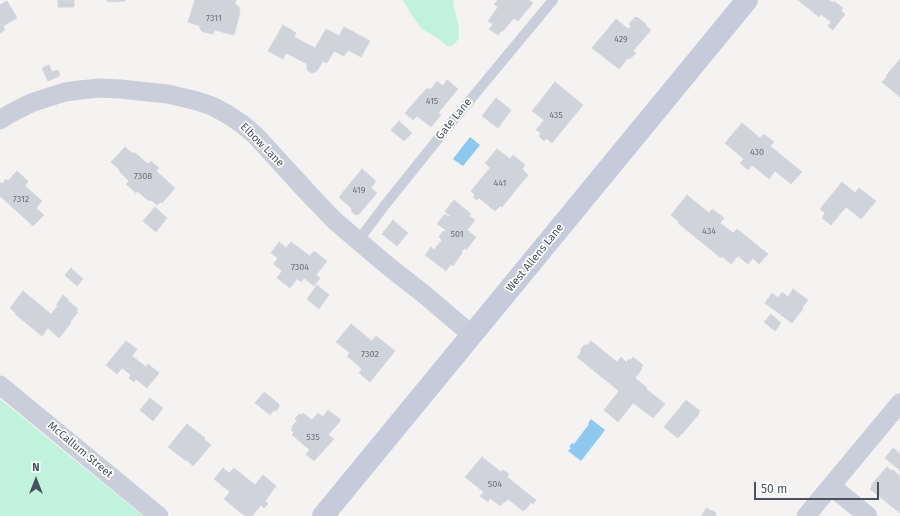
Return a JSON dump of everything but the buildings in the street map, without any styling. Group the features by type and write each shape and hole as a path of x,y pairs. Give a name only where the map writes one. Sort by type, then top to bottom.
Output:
{"street":[{"name":"West Allens Lane","path":"323,516 747,0"},
{"name":"Elbow Lane","path":"0,120 31,103 65,92 99,88 168,94 212,106 228,114 256,136 335,221 472,335"},
{"name":"McCallum Street","path":"0,385 159,516"},
{"path":"806,516 900,402"},
{"path":"831,486 868,516"}],"lane":[{"name":"Gate Lane","path":"358,241 441,135 554,0"}],"green space":[{"path":"401,0 454,0 453,3 459,27 459,38 452,46 447,46 439,39 422,29 404,2"},
{"path":"0,399 143,516 0,516"}],"water":[{"path":"470,137 480,145 463,166 453,159"},
{"path":"591,419 605,430 581,461 568,451 571,448 569,447 572,443 574,444"}]}
